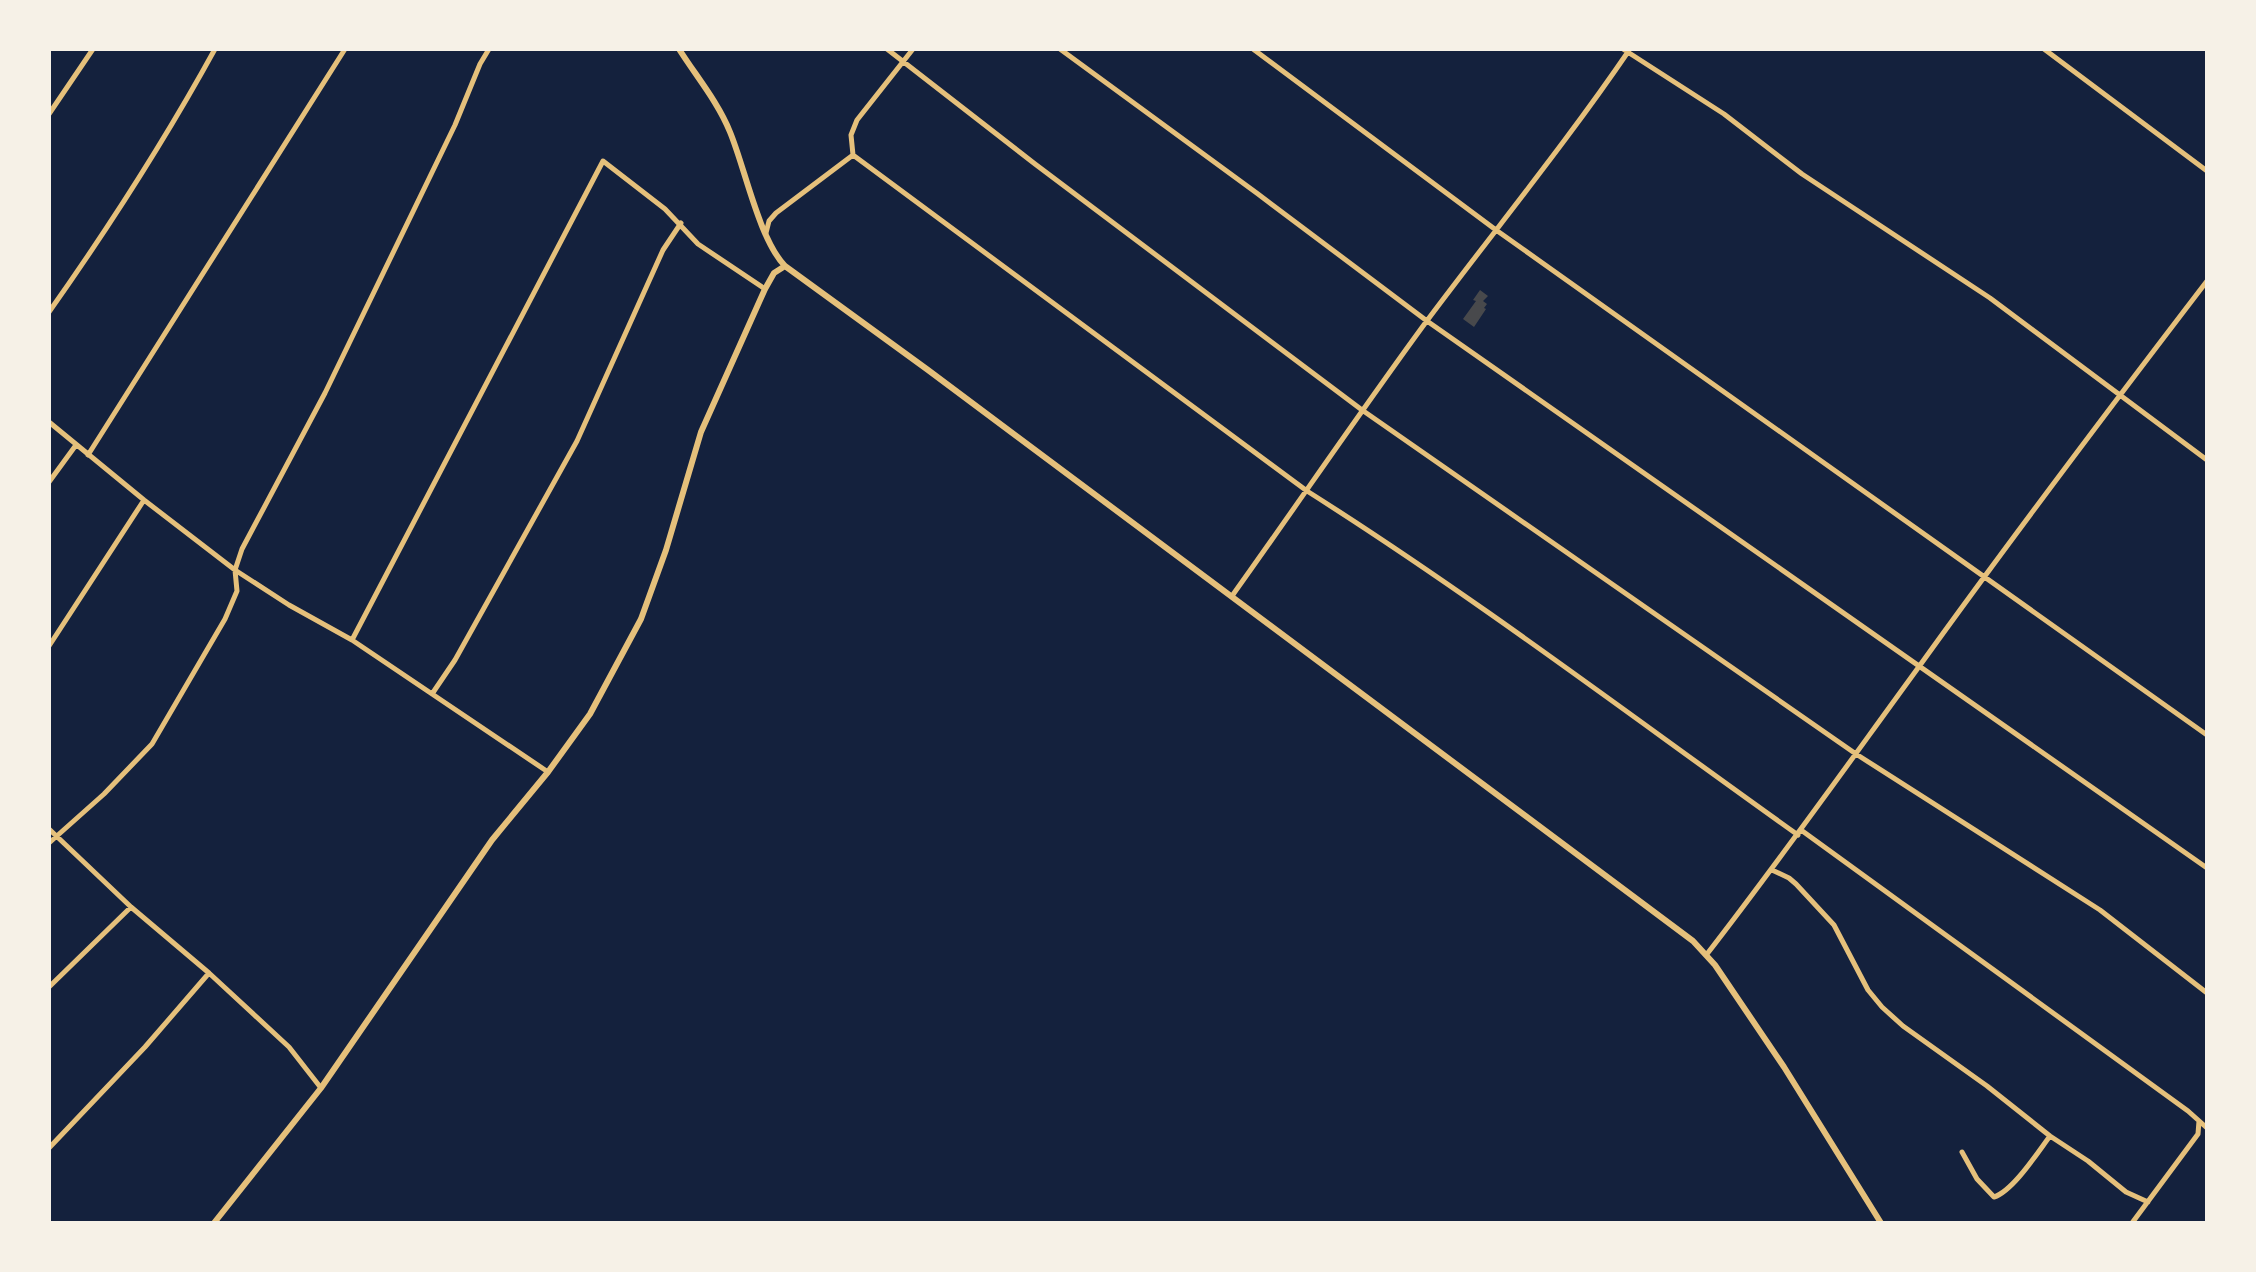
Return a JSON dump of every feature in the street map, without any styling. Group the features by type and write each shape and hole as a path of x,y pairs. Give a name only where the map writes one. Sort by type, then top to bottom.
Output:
{"street":[{"path":"49,114 93,49"},
{"path":"49,312 170,130 215,49"},
{"path":"88,455 345,49"},
{"path":"49,843 104,794 152,744 226,619 237,591 235,570 242,549 325,393 489,49"},
{"path":"679,49 729,130 773,251 785,266 1676,926 1707,954 1784,1066 1881,1223"},
{"path":"887,49 1362,410 1856,754 2100,911 2207,993"},
{"path":"913,49 857,120 851,135 853,155 1307,491 1377,535 1800,832 2177,1103 2207,1128"},
{"path":"1060,49 1427,321 2207,868"},
{"path":"1252,49 1496,230 2207,735"},
{"path":"2044,49 2207,171"},
{"path":"1232,596 1362,410 1574,128 1627,50 1724,114 1802,174 1990,298 2207,460"},
{"path":"766,233 769,221 776,214 853,155"},
{"path":"352,640 603,160 666,209 698,244 765,289"},
{"path":"432,694 455,660 577,441 663,250 681,223"},
{"path":"214,1223 321,1088 492,840 548,772 590,714 641,619 666,550 701,432 765,289 774,273 785,266"},
{"path":"1707,954 1800,832 2118,396 2207,281"},
{"path":"49,422 235,570 289,605 352,640 548,772"},
{"path":"49,482 76,445"},
{"path":"49,646 144,500"},
{"path":"49,829 131,907 209,973 289,1047 321,1088"},
{"path":"1772,870 1789,877 1834,925 1868,989 1882,1007 2126,1192 2148,1202"},
{"path":"49,987 131,907"},
{"path":"49,1148 145,1047 209,973"},
{"path":"2132,1223 2198,1134 2199,1121"},
{"path":"1962,1152 1977,1179 1994,1197 2009,1186 2050,1136"}],"building":[{"path":"1480,290 1488,296 1483,301 1487,304 1474,327 1463,319 1476,301 1473,300"}]}
